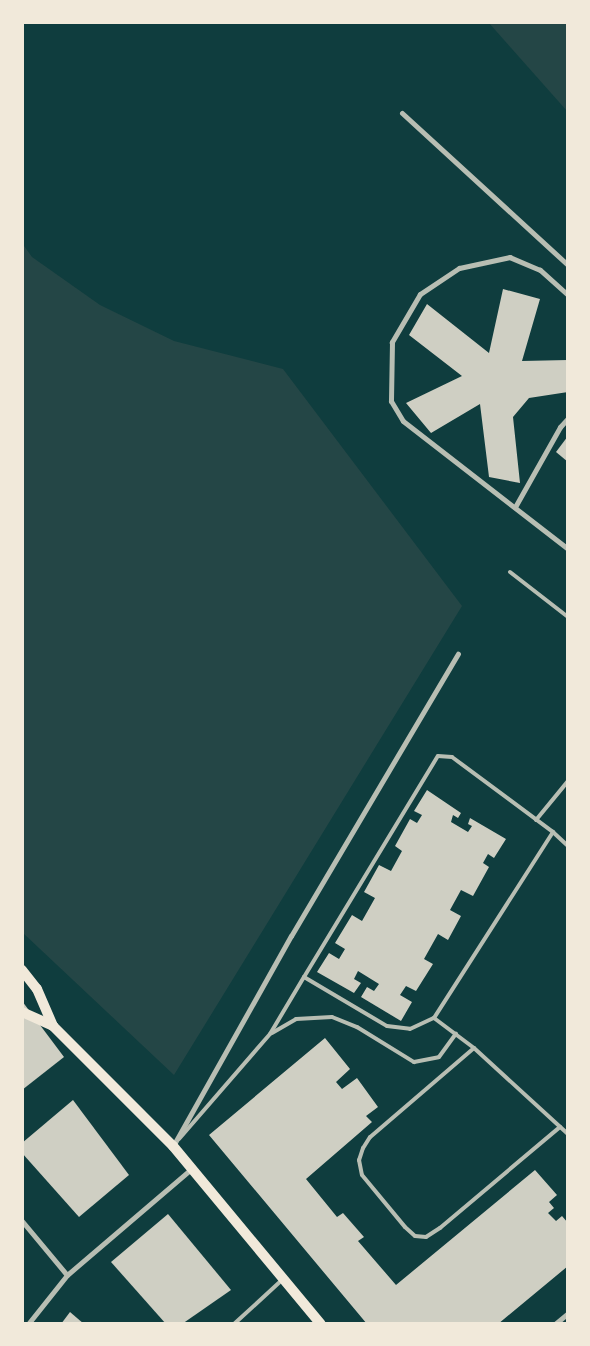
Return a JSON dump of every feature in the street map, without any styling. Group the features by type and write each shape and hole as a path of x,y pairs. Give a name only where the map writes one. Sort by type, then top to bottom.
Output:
{"main road":[{"path":"22,970 38,988 52,1026"},
{"path":"22,1012 52,1026 173,1146 321,1324"}],"street":[{"path":"402,113 568,265"},
{"path":"568,295 540,270 510,258 459,268 420,294 392,342 392,401 404,421 568,549"},
{"path":"515,507 560,427 568,418"},
{"path":"173,1146 296,928 458,654"},
{"path":"28,1324 67,1275 191,1169"},
{"path":"22,1221 67,1275"},
{"path":"555,1324 568,1313"}],"lane":[{"path":"510,572 568,617"},
{"path":"173,1146 270,1034 438,756 452,757 553,832 568,846"},
{"path":"536,820 568,781"},
{"path":"304,977 387,1026 410,1029 434,1018 553,832"},
{"path":"270,1034 296,1019 332,1017 357,1027 414,1062 439,1057 456,1034"},
{"path":"434,1018 474,1048 568,1134"},
{"path":"474,1048 370,1137 362,1148 359,1160 362,1175 405,1227 415,1236 426,1237 440,1228 560,1127"},
{"path":"234,1324 284,1279"}],"shaded area":[{"path":"489,23 567,23 567,111"},
{"path":"22,243 32,257 100,305 174,341 283,369 462,606 174,1075 23,933"}],"building":[{"path":"503,289 540,299 522,361 568,360 568,392 529,398 513,417 520,483 489,477 480,404 431,433 406,403 462,376 409,335 427,304 489,353"},
{"path":"568,436 568,462 556,452"},
{"path":"427,790 461,813 458,818 453,815 451,822 468,832 472,826 468,824 470,818 506,839 494,858 488,854 483,863 489,867 473,896 461,890 450,910 461,916 448,940 438,934 424,959 433,964 416,991 406,986 400,995 412,1002 401,1021 361,997 367,987 374,991 379,984 358,971 354,979 361,983 354,993 317,972 329,953 339,959 345,949 335,943 352,915 362,921 375,898 364,892 379,865 391,871 402,851 395,846 410,819 417,823 422,815 414,811"},
{"path":"22,1001 64,1057 22,1090"},
{"path":"325,1038 350,1069 336,1082 342,1089 357,1078 378,1107 366,1116 372,1122 306,1179 337,1217 343,1213 364,1237 358,1241 396,1285 535,1170 557,1195 549,1202 554,1208 548,1213 556,1221 562,1216 568,1223 568,1266 498,1324 367,1324 209,1135"},
{"path":"73,1100 129,1175 79,1217 22,1153 22,1143"},
{"path":"168,1214 231,1290 182,1324 166,1324 111,1262"},
{"path":"70,1312 84,1324 61,1324"}]}
